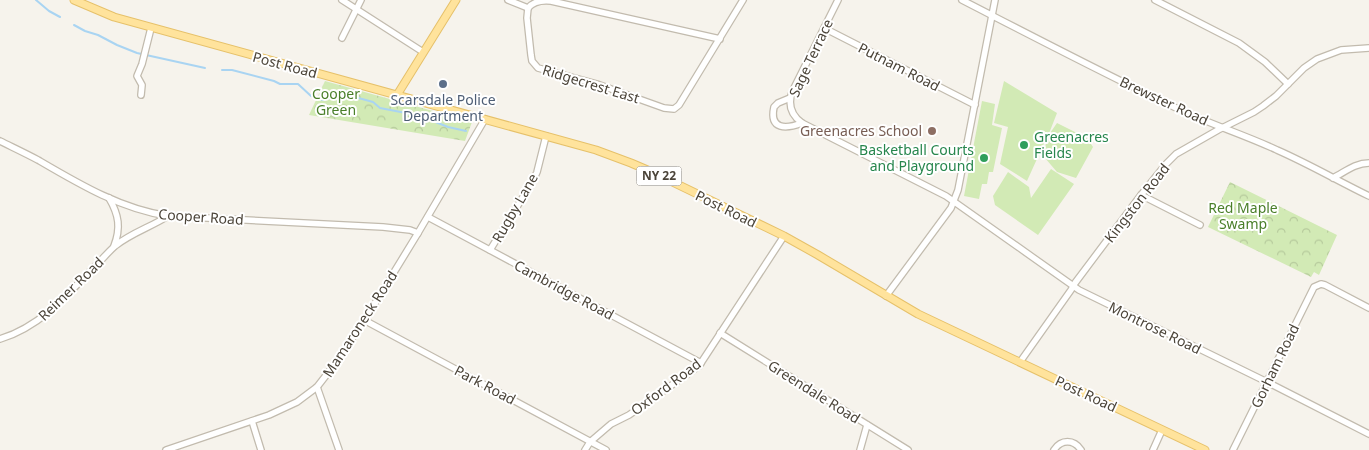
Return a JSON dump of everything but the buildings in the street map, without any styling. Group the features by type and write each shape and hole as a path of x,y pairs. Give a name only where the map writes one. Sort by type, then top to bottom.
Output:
{"main road":[{"name":"Post Road","path":"74,0 114,17 151,28 596,150 631,163 784,236 918,314 1205,450"},
{"path":"397,95 456,0"}],"street":[{"path":"342,0 423,52"},
{"path":"342,38 361,0"},
{"path":"508,0 528,8 535,2 551,1 720,38 743,0"},
{"name":"Sage Terrace","path":"802,123 797,120 791,110 790,98 838,0"},
{"name":"Brewster Road","path":"962,0 1174,107 1305,162 1369,196"},
{"path":"886,296 951,208 954,200 960,181 995,0"},
{"path":"1155,0 1239,43 1265,62 1288,84"},
{"name":"Ridgecrest East","path":"528,8 527,18 531,56 532,62 538,68 597,84 664,108 676,109 720,38"},
{"path":"141,95 142,85 136,76 144,58 151,28"},
{"name":"Putnam Road","path":"824,28 975,105"},
{"name":"Kingston Road","path":"1020,362 1073,286 1141,195 1176,154 1263,106 1311,63 1326,55 1348,49 1369,48"},
{"path":"790,98 778,103 774,107 773,117 782,127 792,127 802,123 954,200"},
{"name":"Mamaroneck Road","path":"166,450 252,422 289,406 318,387 364,320 418,234 485,119"},
{"name":"Rugby Lane","path":"490,250 533,181 546,136"},
{"name":"Cooper Road","path":"0,141 86,188 144,211 168,216 383,227 410,230 418,234"},
{"path":"1333,178 1355,165 1369,163"},
{"path":"1141,195 1200,225"},
{"name":"Reimer Road","path":"109,198 119,220 118,237 113,248"},
{"name":"Montrose Road","path":"954,200 1073,286 1369,434"},
{"name":"Reimer Road","path":"0,339 25,329 41,319 113,248 135,233 168,216"},
{"name":"Cambridge Road","path":"428,217 701,363"},
{"name":"Oxford Road","path":"585,450 590,442 611,424 629,414 701,363 784,236"},
{"name":"Gorham Road","path":"1233,450 1314,287 1319,285 1325,286 1369,308"},
{"name":"Park Road","path":"364,320 606,450"},
{"name":"Greendale Road","path":"720,333 908,450"},
{"path":"318,387 340,450"},
{"path":"252,422 261,450"},
{"path":"860,450 867,425"},
{"path":"1153,450 1162,430"},
{"path":"1054,450 1059,444 1066,442 1076,444 1081,450"}],"green space":[{"name":"Cooper Green","path":"325,81 472,122 465,141 309,115"},
{"name":"Greenacres Fields","path":"1004,81 1057,113 1048,136 1057,123 1087,138 1093,147 1076,178 1057,172 1045,158 1046,139 1027,181 1000,164 1008,127 994,123"},
{"name":"Basketball Courts and Playground","path":"982,101 995,104 992,125 1002,128 993,172 989,172 987,184 982,184 979,199 964,196"},
{"path":"1051,169 1074,184 1038,235 995,205 993,196 1008,172 1029,187 1031,198"},
{"name":"Red Maple Swamp","path":"1230,182 1337,235 1319,275 1314,272 1311,277 1208,227"}],"waterway":[{"path":"36,0 60,17"},
{"path":"74,25 137,53 205,68"},
{"path":"222,70 232,70 280,84 298,84 311,96 323,100 344,94 373,102 380,108 411,114 466,131"}],"place":[{"name":"Scarsdale Police Department","path":"443,84"},
{"name":"Greenacres School","path":"932,131"},
{"name":"Greenacres Fields","path":"1024,145"},
{"name":"Basketball Courts and Playground","path":"984,158"}]}
